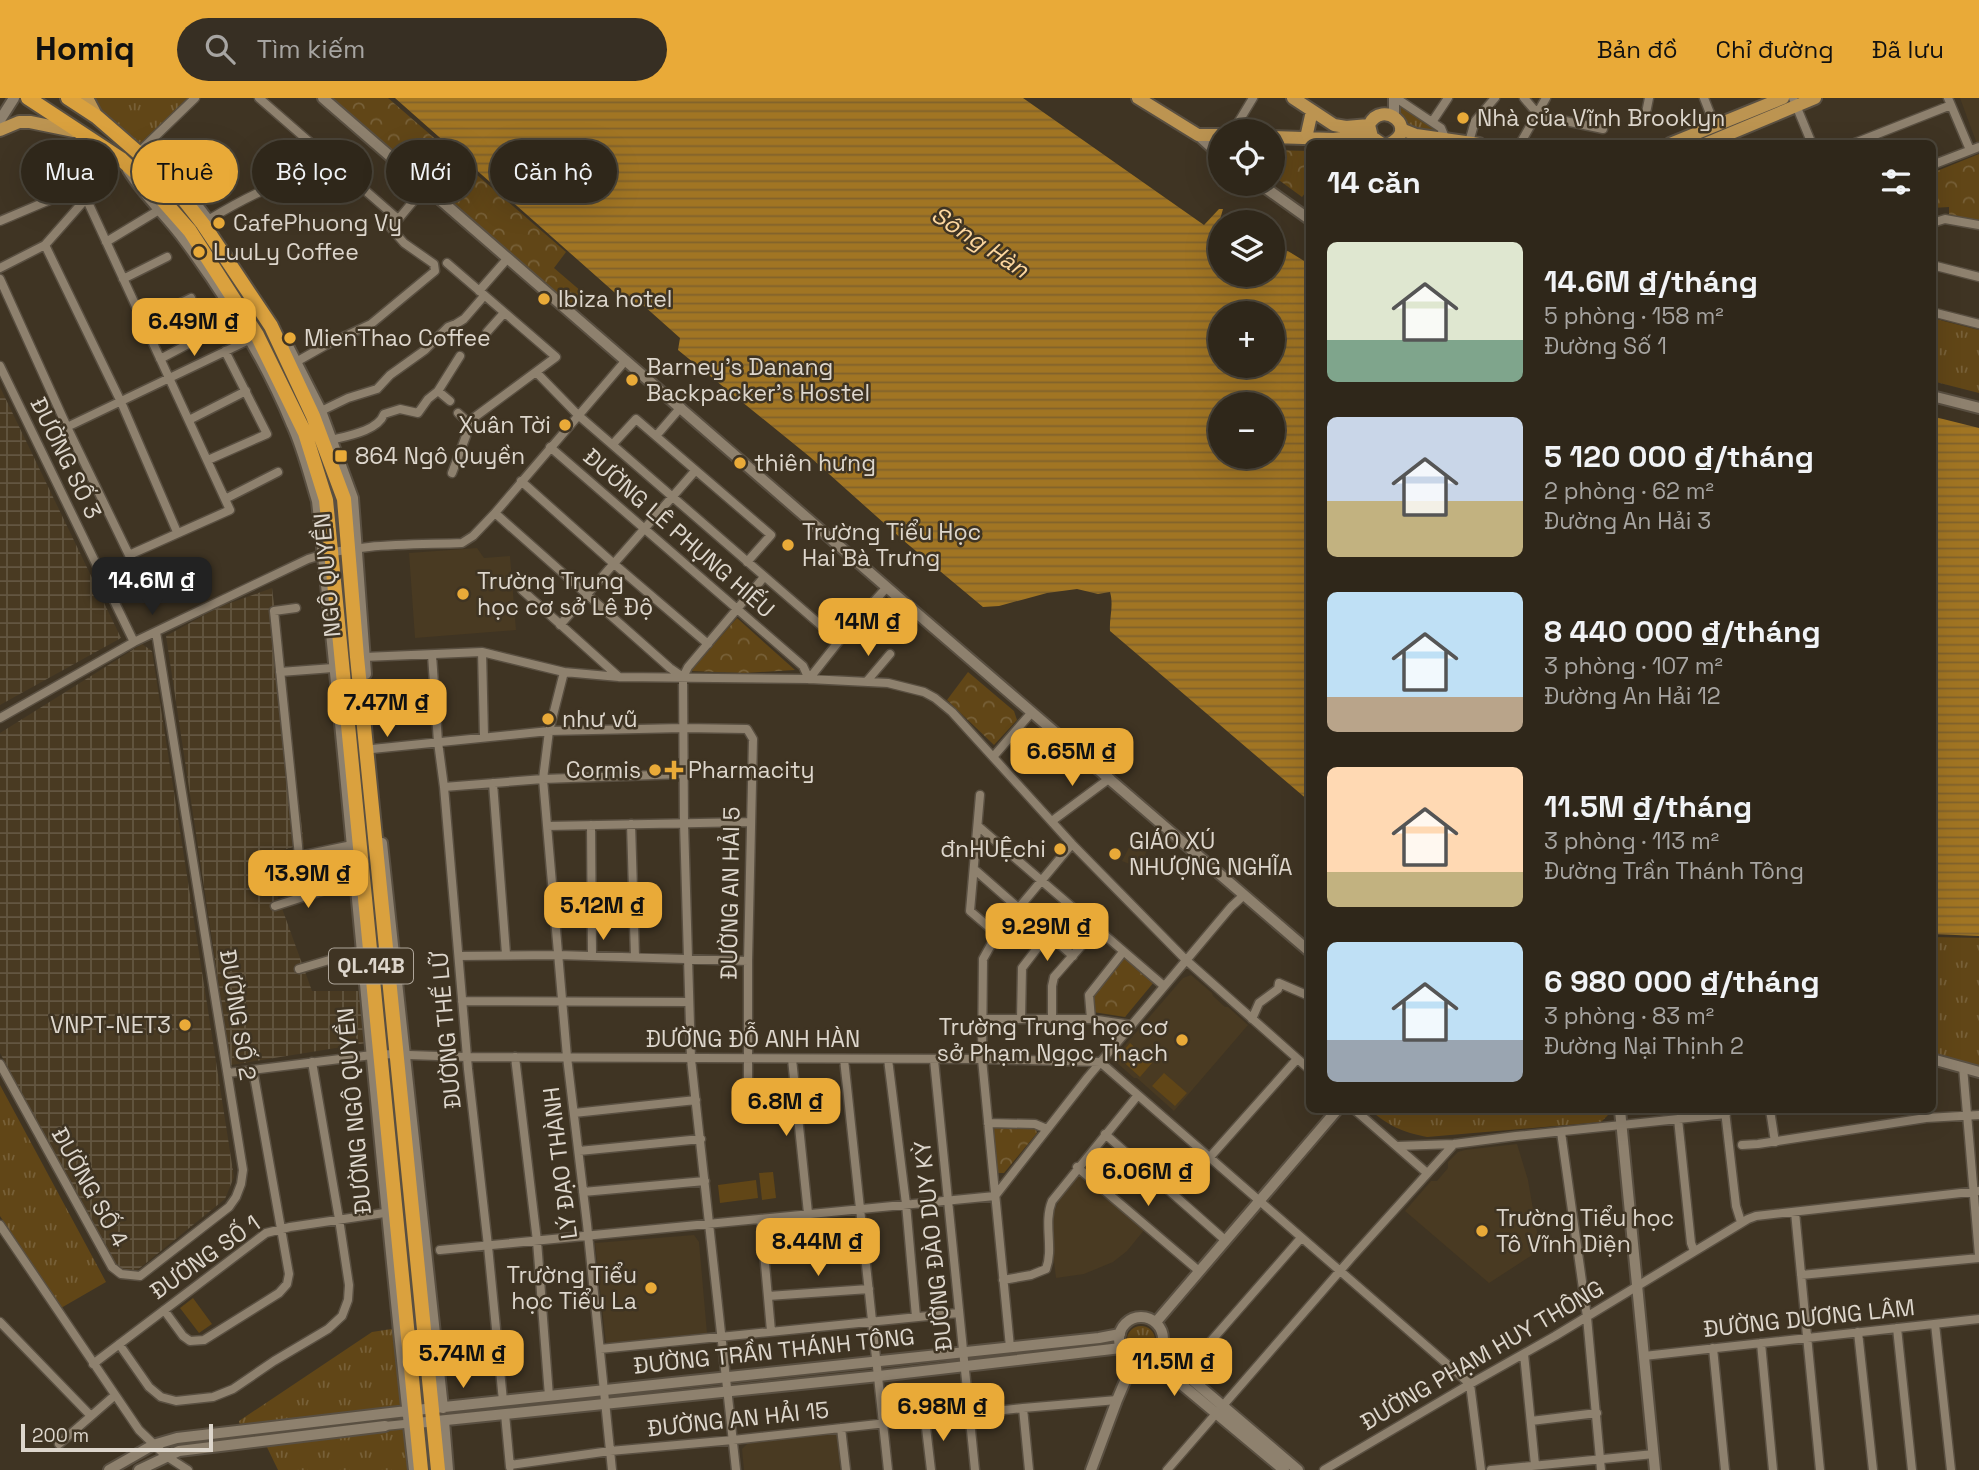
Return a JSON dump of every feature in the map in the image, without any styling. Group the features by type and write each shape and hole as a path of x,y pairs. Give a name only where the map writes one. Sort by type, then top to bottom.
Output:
{"highway":[{"name":"ĐƯỜNG NGÔ QUYỀN","path":"28,98 121,159"},
{"name":"QL.14B","path":"68,98 97,117 132,148"},
{"name":"NGÔ QUYỀN","path":"121,159 160,196 190,231 257,334 305,433 326,500 327,552 375,1054 412,1417 421,1470"},
{"name":"NGÔ QUYỀN","path":"186,203 271,326 313,416 344,499 352,548 356,657 438,1415 438,1470"}],"main road":[{"path":"87,98 97,117"},
{"path":"1138,98 1198,135 1208,135"},
{"path":"1293,98 1330,123 1380,139"},
{"path":"1722,135 1783,98"},
{"path":"1693,140 1722,135 1795,102 1815,98"},
{"path":"1306,138 1312,111"},
{"path":"1285,137 1342,139 1380,139 1399,137 1401,124 1389,113 1374,116 1380,139"},
{"path":"0,130 19,122 30,122 82,133"},
{"path":"1401,129 1411,134 1446,140"}],"street":[{"path":"0,120 14,98"},
{"path":"151,140 195,98"},
{"path":"259,98 398,219"},
{"path":"323,98 386,152"},
{"path":"1240,119 1253,98"},
{"path":"1389,113 1394,98 1443,130 1446,140"},
{"path":"1433,122 1448,98"},
{"path":"1474,140 1475,121 1495,98"},
{"path":"1524,98 1537,114 1603,129"},
{"path":"1522,140 1546,98"},
{"path":"1646,113 1649,98"},
{"path":"1704,98 1722,135"},
{"path":"1861,140 1949,101 1970,150"},
{"path":"1795,102 1810,140"},
{"path":"1198,135 1208,144"},
{"path":"1936,163 1979,147"},
{"path":"118,162 121,159"},
{"name":"ĐƯỜNG NGÔ QUYỀN","path":"121,159 136,183 184,239 251,339 292,424 317,501 327,552 333,668 375,1054"},
{"path":"208,220 252,196"},
{"path":"1279,196 1306,214"},
{"path":"0,220 42,203"},
{"path":"0,268 45,245 82,203"},
{"path":"0,279 67,427 130,555 230,510 88,203"},
{"path":"195,203 276,322 321,411 353,498 352,548 401,1054"},
{"path":"296,362 371,324 435,271 434,264 404,243 391,228 412,203"},
{"path":"445,203 1306,948"},
{"path":"106,242 159,210"},
{"path":"1936,222 1945,219 1979,225"},
{"path":"45,245 121,402 177,533"},
{"path":"123,279 167,257"},
{"path":"321,411 377,388 390,375 425,350 448,327 464,319 508,258"},
{"path":"447,263 556,357 468,422 466,436 452,472"},
{"path":"1936,266 1979,277"},
{"path":"143,321 191,298"},
{"path":"487,332 504,313"},
{"path":"1936,313 1979,324"},
{"path":"160,359 213,331"},
{"path":"67,427 251,339"},
{"path":"208,460 267,434 225,351"},
{"path":"331,440 369,428 382,420 384,414 400,409 418,413 438,391 460,356"},
{"path":"0,718 134,642 269,576 327,552 352,548 462,542 473,536 626,360"},
{"name":"ĐƯỜNG SỐ 3","path":"0,366 134,642"},
{"path":"536,372 578,415 839,641"},
{"path":"189,420 246,391"},
{"path":"438,391 450,401"},
{"path":"1936,397 1979,408"},
{"path":"656,436 681,407"},
{"path":"457,413 468,422"},
{"path":"613,444 636,419 771,535 747,562"},
{"name":"ĐƯỜNG LÊ PHỤNG HIẾU","path":"550,447 803,666 809,679"},
{"path":"560,625 695,471"},
{"path":"225,499 278,472"},
{"path":"521,481 613,564 708,643"},
{"path":"495,513 683,677"},
{"path":"736,1470 691,1059 683,677 688,667 764,577"},
{"path":"809,679 887,587"},
{"path":"522,590 619,677"},
{"path":"296,608 274,611 299,856"},
{"name":"ĐƯỜNG SỐ 2","path":"156,632 243,1170 236,1197"},
{"path":"364,657 482,652 564,672 619,677 867,681 906,686 924,692 952,712 1072,844 1186,960 1306,1066"},
{"path":"482,652 484,736"},
{"path":"867,681 890,654"},
{"name":"ĐƯỜNG THẾ LỮ","path":"432,655 467,1057 503,1401"},
{"path":"280,672 333,668"},
{"name":"LÝ ĐẠO THÀNH","path":"564,672 549,731 543,779 567,1057 612,1470"},
{"path":"993,757 1032,712"},
{"path":"372,749 549,731 682,727"},
{"name":"ĐƯỜNG AN HẢI 5","path":"682,727 747,729 753,738 748,1101"},
{"path":"444,787 543,779 683,774"},
{"path":"1052,821 1110,778"},
{"path":"493,783 506,954"},
{"path":"980,795 970,911 997,934"},
{"path":"547,826 750,821"},
{"path":"631,824 635,957"},
{"path":"591,825 592,956"},
{"path":"978,826 1164,986"},
{"path":"1010,1347 982,1059 983,960 997,934 1072,844"},
{"path":"266,878 262,866 264,864 352,845"},
{"path":"974,869 1073,956"},
{"path":"275,906 331,888"},
{"path":"440,1250 995,1196 1100,1062 1244,895"},
{"path":"1052,1019 1054,977 1096,929"},
{"path":"1021,1019 1022,968 1048,934"},
{"path":"299,969 363,950"},
{"path":"1091,1018 1089,995 1123,952"},
{"path":"459,956 506,954 748,961"},
{"path":"1252,1019 1259,1003 1278,989 1279,983 1306,995"},
{"path":"462,1001 689,1002"},
{"path":"982,1019 1091,1018 1131,1025"},
{"name":"ĐƯỜNG ĐỖ ANH HÀN","path":"228,1073 375,1054 1100,1062"},
{"path":"515,1057 537,1241 549,1396"},
{"path":"792,1059 808,1213"},
{"path":"844,1059 888,1470"},
{"path":"888,1059 906,1204 916,1317"},
{"path":"1210,1157 1297,1059"},
{"name":"ĐƯỜNG ĐÀO DUY KỲ","path":"934,1060 975,1470"},
{"path":"1936,1060 1979,1072"},
{"path":"119,1344 149,1387 161,1397 176,1401 214,1397 233,1389 328,1329 342,1316 349,1292 312,1062"},
{"path":"1100,1062 1470,1384 1481,1470"},
{"name":"ĐƯỜNG SỐ 4","path":"0,1064 112,1267 121,1274 140,1276 229,1207 236,1197"},
{"path":"1801,1275 1979,1257 1976,1191 1963,1067"},
{"path":"164,1310 183,1336 190,1341 204,1340 279,1293 287,1284 289,1274 254,1070"},
{"path":"1003,1280 1046,1269 1048,1209 1059,1189 1138,1094"},
{"path":"574,1113 696,1100"},
{"path":"1156,1322 1334,1113"},
{"path":"1358,1113 1427,1173"},
{"path":"1620,1113 1655,1470"},
{"path":"1397,1146 1454,1144 1719,1113"},
{"path":"1726,1113 1736,1206 1741,1222"},
{"path":"1770,1113 1774,1142"},
{"path":"1742,1145 1774,1142 1926,1114 1979,1115"},
{"path":"1678,1119 1694,1251"},
{"path":"988,1123 1035,1124 1046,1129"},
{"path":"1561,1132 1587,1317 1601,1470"},
{"path":"1105,1134 1225,1240"},
{"path":"579,1151 701,1139"},
{"path":"1167,1470 1454,1144"},
{"path":"1077,1167 1199,1270"},
{"path":"583,1192 705,1181"},
{"name":"ĐƯỜNG PHẠM HUY THÔNG","path":"1324,1470 1587,1317 1741,1222 1756,1216 1976,1191"},
{"name":"ĐƯỜNG SỐ 1","path":"93,1364 266,1233 281,1228 392,1212"},
{"path":"1795,1212 1821,1470"},
{"path":"761,1219 771,1331"},
{"path":"0,1225 139,1430 166,1456 188,1470"},
{"path":"1184,1372 1301,1238"},
{"path":"765,1259 865,1251"},
{"path":"768,1296 869,1289"},
{"path":"600,1349 958,1314"},
{"path":"1142,1317 1156,1322 1163,1334 1160,1352 1145,1361 1128,1358 1121,1348 1120,1334 1128,1321 1142,1317"},
{"name":"ĐƯỜNG DƯƠNG LÂM","path":"1644,1356 1979,1319"},
{"path":"0,1322 91,1416"},
{"path":"1935,1324 1951,1470"},
{"path":"1897,1328 1912,1470"},
{"path":"1858,1332 1873,1470"},
{"name":"ĐƯỜNG TRẦN THÁNH TÔNG","path":"438,1415 503,1401 1120,1334"},
{"path":"1761,1343 1773,1470"},
{"path":"1162,1346 1219,1410 1284,1470"},
{"name":"ĐƯỜNG TRẦN THÁNH TÔNG","path":"438,1415 505,1414 965,1367 1121,1348"},
{"path":"1713,1348 1725,1470"},
{"path":"1524,1354 1535,1465"},
{"path":"1151,1359 1298,1470"},
{"path":"1091,1470 1134,1360"},
{"path":"60,1444 114,1396"},
{"name":"ĐƯỜNG AN HẢI 15","path":"511,1467 540,1466 610,1451 1117,1400"},
{"path":"1023,1408 1029,1470"},
{"path":"1531,1421 1597,1413"},
{"path":"505,1414 511,1467"},
{"path":"109,1470 153,1445 177,1438 438,1415 448,1470"},
{"path":"129,1458 141,1470 179,1451 385,1426 412,1417"},
{"path":"412,1417 414,1470"},
{"path":"925,1419 931,1470"},
{"path":"841,1428 846,1470"},
{"path":"1492,1470 1654,1454"}],"shaded area":[{"path":"1960,98 1979,98 1977,144"},
{"path":"0,387 121,638 0,705"},
{"name":"Trường Trung học cơ sở Lê Độ","path":"477,548 484,558 510,556 516,630 415,638 409,553"},
{"path":"272,588 304,844 263,856 312,991 369,991 373,1042 231,1065 166,636 219,607"},
{"path":"142,644 152,651 234,1177 225,1199 135,1272 118,1270 0,1053 0,733"},
{"path":"1138,830 1152,840 1139,868 1122,861"},
{"name":"Trường Trung học cơ sở Phạm Ngọc Thạch","path":"1191,975 1248,1025 1174,1111 1114,1058 1183,978"},
{"name":"Trường Tiểu học Tô Vĩnh Diện","path":"1517,1144 1528,1180 1540,1250 1489,1283 1405,1211 1431,1181 1437,1181 1448,1168 1448,1162 1458,1152"},
{"path":"1076,1176 1082,1176 1145,1229 1127,1251 1113,1262 1084,1274 1056,1278 1050,1227 1060,1197"},
{"name":"Trường Tiểu học Tiểu La","path":"694,1235 699,1242 707,1333 606,1344 595,1243"},
{"path":"837,1431 840,1470 744,1470 742,1449 750,1441"}],"green space":[{"path":"88,98 195,98 151,140 132,140 132,146"},
{"path":"331,98 388,98 437,140 386,140 386,146"},
{"path":"1396,98 1445,134 1401,129"},
{"path":"1285,150 1306,151 1306,192 1302,197 1285,185"},
{"path":"1979,154 1979,221 1949,215 1949,207 1936,208 1936,171"},
{"path":"476,174 490,186 490,203 509,203 566,252 554,268 582,292 570,305 452,203 476,203"},
{"path":"1936,319 1979,330 1979,393 1936,382"},
{"path":"737,618 795,670 745,673 691,671"},
{"path":"968,672 1014,711 1017,720 994,745 947,700"},
{"path":"1936,937 1979,938 1979,1067 1936,1056"},
{"path":"1123,956 1154,982 1125,1017 1093,1012 1092,996"},
{"path":"1130,1043 1152,1063 1140,1077 1118,1057"},
{"path":"1164,1073 1187,1093 1175,1106 1152,1086"},
{"path":"0,1085 106,1282 61,1308 0,1216"},
{"path":"1374,1113 1608,1113 1601,1122 1427,1137 1396,1128"},
{"path":"995,1128 1036,1129 1037,1133 1004,1173 995,1173 992,1132"},
{"path":"773,1172 776,1198 762,1200 759,1173"},
{"path":"756,1180 758,1198 720,1203 718,1185"},
{"path":"193,1298 212,1324 199,1333 180,1308"},
{"path":"1141,1326 1151,1330 1155,1340 1151,1350 1141,1354 1131,1350 1127,1340 1131,1330"},
{"path":"398,1328 407,1411 241,1431 239,1421 372,1332"},
{"path":"408,1423 413,1470 278,1470 264,1441"}],"water":[{"name":"Sông Hàn","path":"395,98 1023,98 1204,225 1208,221 1208,287 1285,287 1285,251 1306,262 1306,798 1110,631 1110,592 1098,594 1077,589 983,607 810,457 678,350 680,338 643,305 631,307 514,203 617,203 617,140 490,140 490,182 476,170 476,140 442,140"},
{"path":"1936,417 1979,428 1979,936 1936,934"}],"place":[{"name":"Nhà của Vĩnh Brooklyn","path":"1463,118"},
{"name":"CafePhuong Vy","path":"219,223"},
{"name":"LuuLy Coffee","path":"199,252"},
{"name":"Ibiza hotel","path":"544,299"},
{"name":"MienThao Coffee","path":"290,338"},
{"name":"Barney's Danang Backpacker's Hostel","path":"632,380"},
{"name":"Xuân Tời","path":"565,425"},
{"name":"864 Ngô Quyền","path":"341,456"},
{"name":"thiên hưng","path":"740,463"},
{"name":"Trường Tiểu Học Hai Bà Trưng","path":"788,545"},
{"name":"Trường Trung học cơ sở Lê Độ","path":"463,594"},
{"name":"như vũ","path":"548,719"},
{"name":"Cormis","path":"655,770"},
{"name":"Pharmacity","path":"674,770"},
{"name":"đnHUỆchi","path":"1060,849"},
{"name":"GIÁO XÚ NHƯỢNG NGHĨA","path":"1115,854"},
{"name":"VNPT-NET3","path":"185,1025"},
{"name":"Trường Trung học cơ sở Phạm Ngọc Thạch","path":"1182,1040"},
{"name":"Trường Tiểu học Tô Vĩnh Diện","path":"1482,1231"},
{"name":"Trường Tiểu học Tiểu La","path":"651,1288"}]}
